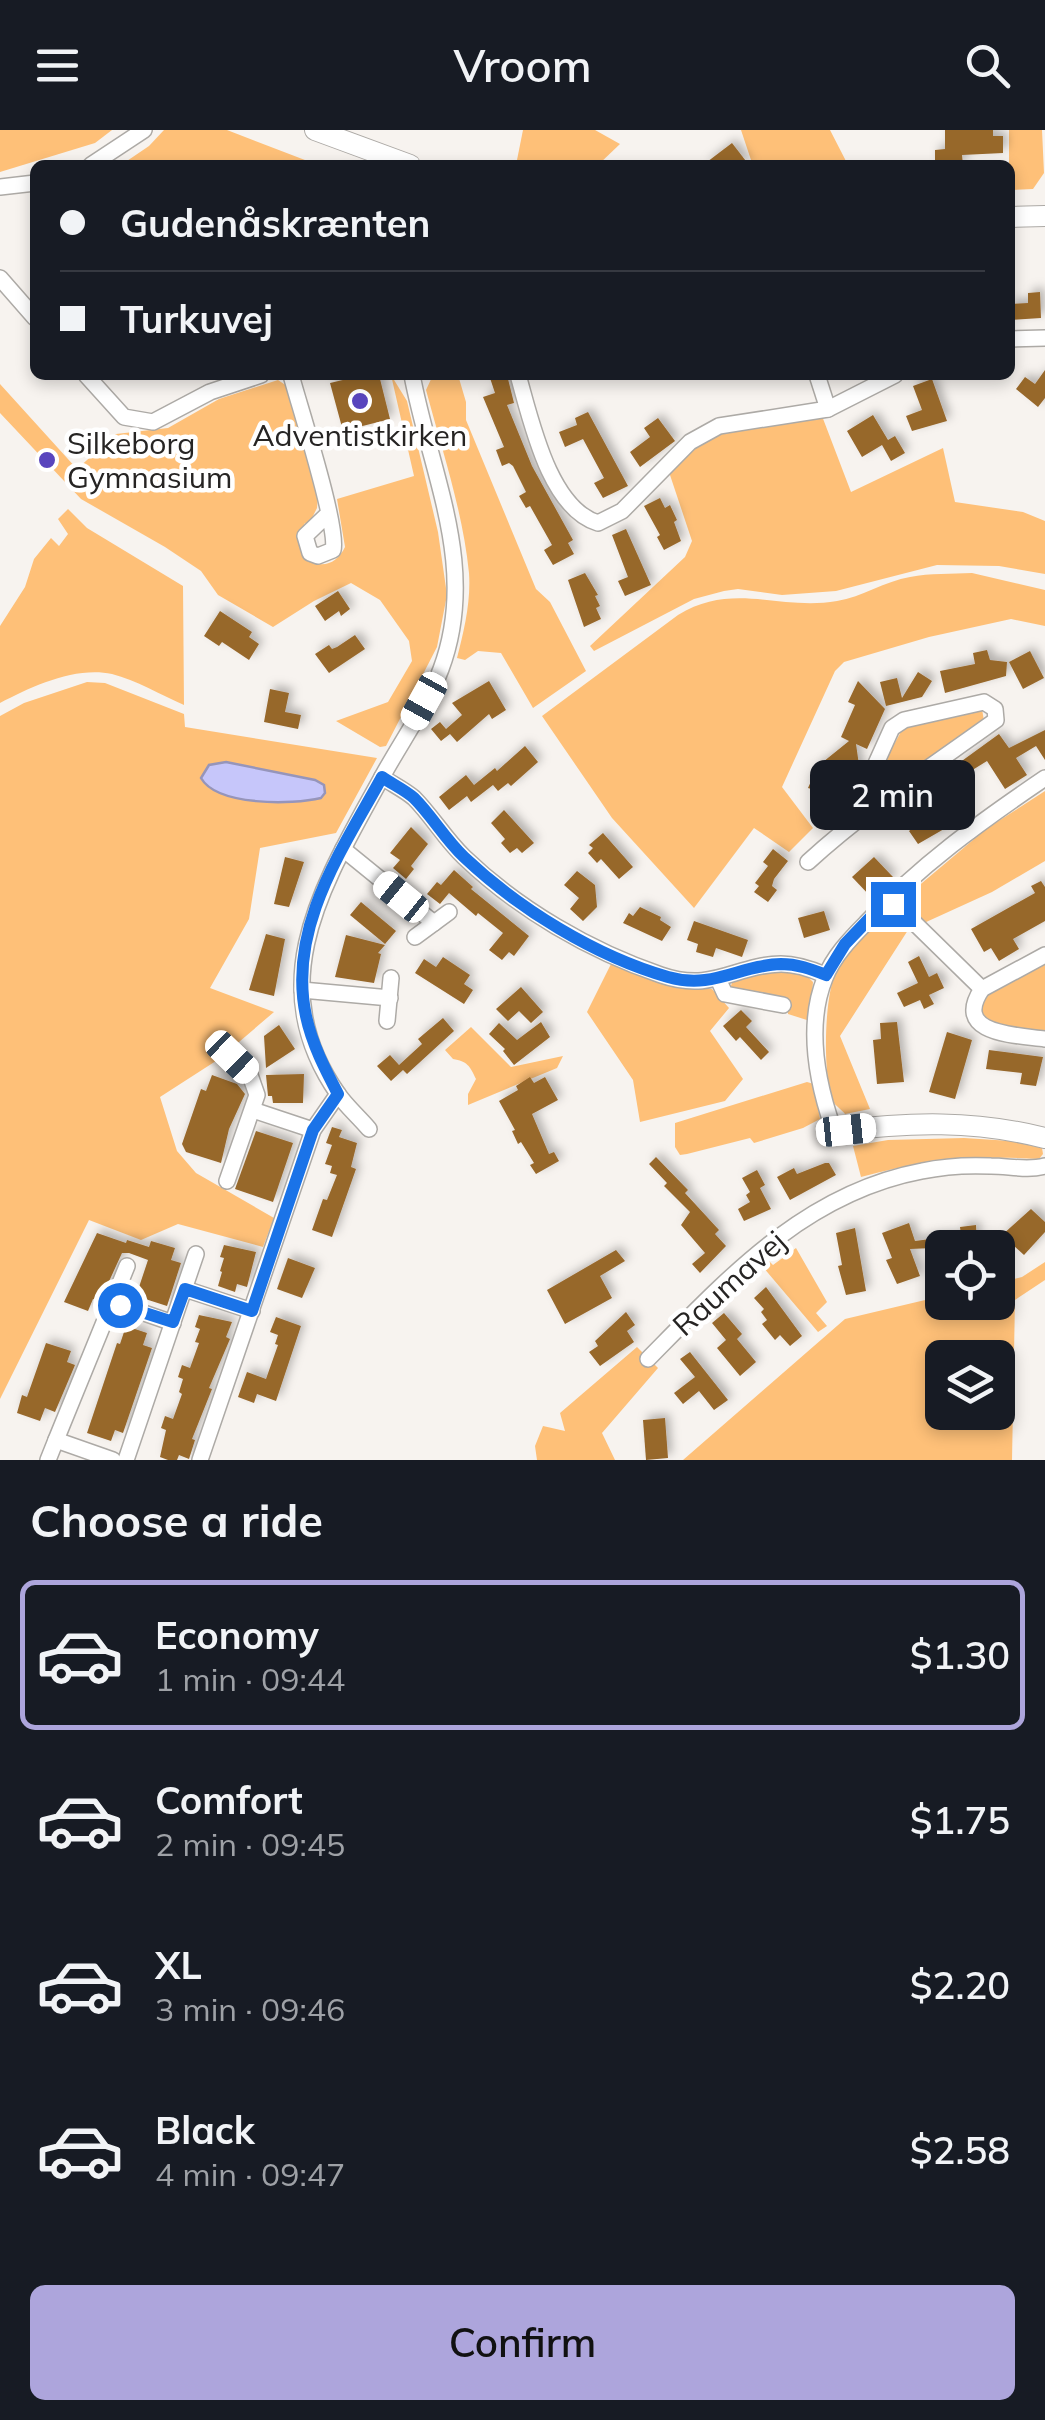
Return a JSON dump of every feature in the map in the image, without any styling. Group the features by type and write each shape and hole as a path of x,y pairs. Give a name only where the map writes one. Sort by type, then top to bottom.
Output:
{"street":[{"path":"99,160 144,130"},
{"path":"315,130 396,160"},
{"path":"0,187 30,183"},
{"path":"1015,217 1045,216"},
{"path":"0,278 30,312"},
{"path":"1015,339 1045,338"},
{"path":"91,380 124,417 152,422 210,392 246,380"},
{"path":"292,380 329,512"},
{"path":"369,1128 338,1094 316,1050 302,990 308,926 319,895 440,672 454,627 458,590 453,548 413,380"},
{"path":"520,380 556,484 572,510 598,523 622,511 690,442 718,426 828,409 885,380"},
{"path":"819,380 828,409"},
{"path":"808,862 848,825 877,805 996,720 995,708 984,702 904,720 892,728 869,779 877,805"},
{"path":"926,770 970,830"},
{"path":"382,777 410,795 463,856 504,891 604,952 674,979 719,980 756,967 780,964 802,966 826,975"},
{"path":"1045,778 970,830 889,898 845,944 826,975 817,1004 818,1072 833,1128 957,1123 1045,1138"},
{"path":"343,849 434,923"},
{"path":"889,898 982,988"},
{"path":"415,938 449,912"},
{"path":"1045,955 982,988 976,998 976,1018 982,1026 991,1031 1045,1039"},
{"path":"387,1021 391,978"},
{"path":"719,980 725,994 783,1005"},
{"path":"302,990 390,998"},
{"path":"227,1181 253,1110 256,1084 232,1057"},
{"path":"200,1460 313,1130 338,1094"},
{"path":"253,1110 313,1130"},
{"name":"Raumavej","path":"648,1359 764,1246 837,1200 920,1171 967,1166 1045,1166"},
{"path":"126,1460 196,1254"},
{"path":"48,1460 127,1266"},
{"path":"185,1289 252,1311"},
{"path":"112,1302 173,1322"},
{"path":"56,1440 113,1460"}],"shaded area":[{"path":"0,130 112,130 95,143 0,172"},
{"path":"164,130 227,130 305,160 128,160"},
{"path":"523,130 595,130 620,144 603,160 517,160"},
{"path":"741,130 830,130 845,160 751,160"},
{"path":"1009,130 1042,130 1044,173 1033,189 1015,190 1015,160 1009,160"},
{"path":"278,380 287,386 318,497 308,526 305,523 297,539 307,560 313,563 334,561 345,547 337,499 414,476 392,380 407,401 438,532 447,595 437,647 386,746 380,747 336,721 388,702 412,661 409,641 380,600 351,583 273,627 218,595 201,571 165,547 81,499 0,413 0,384 77,469 116,434 168,428 219,399"},
{"path":"431,380 459,380 466,420 536,589 550,602 586,671 533,708 501,653 478,651 465,660 457,658 468,606 469,573 457,504 426,390"},
{"path":"822,416 851,492 943,448 955,502 1023,512 1045,521 1045,574 999,566 937,565 836,591 782,595 724,591 694,599 594,651 590,646 685,557 692,541 668,469 714,435"},
{"path":"68,509 87,528 183,586 184,705 130,680 98,672 54,679 0,703 0,626 25,587 34,559 51,538 59,546 68,534 58,519"},
{"path":"972,573 1045,590 1045,626 1011,619 929,637 844,662 835,671 782,787 813,828 789,852 754,828 694,908 612,818 542,716 678,615 698,605 737,598 795,603 837,601 910,577"},
{"path":"87,682 105,683 184,714 185,727 377,758 336,833 260,848 249,919 210,988 274,1012 219,1059 160,1097 177,1151 196,1173 274,1218 263,1247 178,1224 141,1240 89,1220 0,1399 0,716 24,703"},
{"path":"982,709 984,721 887,791 879,785 877,776 904,726"},
{"path":"1045,791 1045,861 992,892 924,923 906,906 903,899 986,829"},
{"path":"888,913 910,927 840,1036 870,1109 845,1114 834,1103 830,1091 826,1057 832,984 846,956"},
{"path":"1045,960 1045,1033 992,1025 981,1013 982,998"},
{"path":"611,964 677,987 712,989 729,1008 710,1031 743,1079 725,1101 640,1122 633,1080 587,1012"},
{"path":"762,971 803,972 813,982 810,1021 788,1014 788,998 730,988 732,983"},
{"path":"471,1027 511,1067 563,1056 557,1068 468,1105 468,1094 476,1079 468,1065 453,1059 445,1050"},
{"path":"807,1082 814,1084 820,1119 803,1128 754,1143 750,1138 687,1154 680,1155 675,1147 675,1123"},
{"path":"888,1140 1011,1141 1042,1148 1043,1154 1039,1159 971,1158 927,1163 861,1177 853,1146"},
{"path":"796,1248 827,1302 816,1313 827,1326 818,1332 757,1260 764,1256 773,1265"},
{"path":"1045,1262 1045,1280 1015,1300 1015,1279"},
{"path":"925,1300 925,1320 1015,1320 1014,1340 925,1340 925,1430 1013,1430 1012,1460 683,1460 845,1319"},
{"path":"637,1347 658,1368 602,1433 615,1460 537,1460 535,1446 543,1426 565,1431 560,1413"}],"water":[{"path":"226,762 315,780 324,785 325,793 321,798 292,802 256,801 222,794 201,778 209,765"}],"building":[{"path":"945,130 993,130 993,136 1003,136 1003,153 935,160 935,150 945,149"},
{"path":"732,143 745,160 710,160"},
{"path":"1040,292 1041,318 1015,320 1015,304 1028,303 1028,293"},
{"path":"1045,370 1045,398 1038,407 1016,389 1025,377 1035,384"},
{"name":"Adventistkirken","path":"380,380 390,419 343,431 330,383"},
{"path":"491,380 508,380 514,403 507,405 532,466 573,540 568,543 574,554 553,565 544,550 552,545 530,506 526,508 519,496 526,492 513,466 502,466 496,450 504,447 483,397 495,393"},
{"path":"932,380 947,421 912,431 906,416 922,410 913,386"},
{"path":"588,412 628,486 603,498 594,483 604,478 583,439 565,447 559,432 577,425 575,418"},
{"path":"873,415 888,440 895,436 905,453 891,461 882,445 862,457 847,431"},
{"path":"658,418 675,441 640,467 630,452 650,437 644,428"},
{"path":"660,498 665,508 670,505 681,541 664,550 644,506"},
{"path":"626,529 651,585 625,596 618,581 628,577 612,535"},
{"path":"585,573 598,595 595,596 600,606 596,608 601,619 584,627 568,580"},
{"path":"338,591 350,609 325,621 315,606"},
{"path":"220,611 252,632 249,637 259,644 249,660 222,642 219,646 204,636"},
{"path":"355,635 365,649 329,673 315,654 329,645 332,649 337,647"},
{"path":"987,650 990,660 1007,662 1006,676 945,693 940,671 975,664 973,653"},
{"path":"1030,651 1044,678 1023,689 1009,662"},
{"path":"918,672 932,681 922,697 886,706 880,682 897,678 902,698"},
{"path":"489,681 506,710 492,719 489,714 457,742 450,734 441,741 431,729 440,722 446,729 462,715 452,703"},
{"path":"858,681 885,709 867,749 856,744 860,772 838,804 844,810 833,823 823,809 821,792 808,788 818,766 849,741 841,737 855,705 848,702"},
{"path":"270,689 289,693 285,712 301,715 298,729 264,722"},
{"path":"1045,730 1045,760 1036,746 1016,758 1027,775 1005,789 987,761 966,774 959,763 999,734 1009,748"},
{"path":"525,746 538,762 511,786 508,783 498,791 493,785 471,802 467,796 449,810 439,797 466,775 474,785"},
{"path":"930,809 944,829 918,844 909,831"},
{"path":"504,810 534,843 522,853 517,848 510,853 501,843 505,839 491,823"},
{"path":"411,827 428,844 406,879 393,868 400,860 390,853"},
{"path":"603,833 633,867 619,879 601,859 597,863 588,853 593,848 589,845"},
{"path":"773,849 788,861 774,879 772,886 777,890 768,902 754,892 759,886 755,883 768,866 763,862"},
{"path":"285,857 304,862 289,907 274,904"},
{"path":"874,857 893,877 871,897 852,877"},
{"path":"454,870 471,889 529,936 514,956 509,952 502,960 489,950 503,933 478,913 476,916 449,893 440,904 427,894"},
{"path":"577,871 595,885 597,907 583,921 570,909 579,898 564,885"},
{"path":"1041,881 1045,887 1045,921 1013,939 1019,949 999,961 991,948 984,952 971,929 1035,893 1031,886"},
{"path":"361,902 396,931 385,944 350,915"},
{"path":"640,907 671,927 662,941 623,923 629,913 633,916"},
{"path":"824,911 830,930 804,938 798,918"},
{"path":"694,921 748,940 742,957 716,948 713,957 696,952 698,944 687,940"},
{"path":"266,934 285,939 274,996 249,990"},
{"path":"346,935 385,945 378,953 381,954 374,983 335,977"},
{"path":"919,956 929,977 937,973 944,988 929,995 934,1004 924,1009 920,1000 904,1007 897,993 918,983 908,962"},
{"path":"443,957 470,975 464,984 473,990 464,1004 415,973 424,959 436,967"},
{"path":"521,987 543,1012 531,1023 519,1011 508,1021 496,1009"},
{"path":"741,1010 752,1021 746,1027 769,1052 761,1060 740,1037 736,1041 723,1026"},
{"path":"443,1018 454,1031 407,1074 403,1070 391,1081 377,1066 390,1055 399,1065 422,1044 418,1039"},
{"path":"541,1022 550,1037 514,1065 505,1049 489,1034 499,1023 517,1040"},
{"path":"897,1022 904,1082 877,1084 873,1040 881,1039 880,1023"},
{"path":"279,1025 295,1049 266,1068 264,1036"},
{"path":"947,1032 972,1040 955,1099 929,1092"},
{"path":"989,1050 1043,1057 1036,1086 1020,1084 1022,1073 986,1069"},
{"path":"304,1074 303,1103 273,1103 272,1096 268,1096 266,1075"},
{"path":"212,1075 237,1084 245,1094 229,1129 221,1163 186,1152 182,1144 201,1089 206,1091"},
{"path":"530,1077 534,1083 545,1077 558,1100 532,1114 549,1154 554,1152 559,1161 536,1174 530,1165 534,1163 521,1142 518,1144 499,1101"},
{"path":"332,1127 342,1130 339,1137 357,1143 351,1167 356,1169 332,1237 312,1230 337,1175 330,1173 332,1166 325,1164 332,1145 326,1143"},
{"path":"256,1131 293,1143 273,1202 235,1189"},
{"path":"656,1157 688,1190 685,1193 719,1230 715,1234 726,1246 700,1273 692,1264 705,1253 681,1225 690,1212 649,1164"},
{"path":"825,1163 836,1175 790,1200 777,1177 794,1168 797,1174"},
{"path":"757,1170 765,1185 760,1188 771,1209 744,1221 738,1209 750,1202 746,1195 750,1192 742,1178"},
{"path":"1031,1209 1045,1222 1045,1232 1024,1255 1015,1247 1015,1230 1008,1230"},
{"path":"909,1223 915,1241 925,1240 925,1248 910,1249 920,1276 897,1284 886,1260 892,1258 882,1233"},
{"path":"976,1225 976,1230 960,1230 960,1227"},
{"path":"855,1228 866,1291 846,1295 838,1266 842,1265 836,1233"},
{"path":"97,1233 126,1243 127,1240 149,1247 151,1241 175,1248 171,1260 181,1263 167,1306 136,1296 148,1260 129,1253 122,1253 100,1301 93,1299 88,1311 64,1302"},
{"path":"224,1245 256,1252 247,1287 237,1284 235,1292 218,1286"},
{"path":"616,1250 625,1261 600,1276 612,1298 565,1324 547,1290"},
{"path":"288,1258 315,1268 302,1298 277,1289"},
{"path":"766,1287 802,1336 790,1346 780,1335 775,1340 762,1324 767,1320 761,1312 764,1309 754,1298"},
{"path":"626,1312 635,1325 627,1331 634,1342 600,1366 589,1352 598,1346 595,1341"},
{"path":"724,1313 742,1334 737,1339 756,1362 740,1376 717,1348 726,1340 712,1323"},
{"path":"199,1315 232,1322 226,1337 230,1339 209,1388 212,1389 192,1439 195,1440 189,1459 179,1455 177,1460 168,1460 160,1457 166,1430 161,1428 165,1416 173,1419 182,1394 179,1392 183,1379 178,1377 182,1365 190,1368 199,1343 195,1342 200,1329 195,1327"},
{"path":"276,1317 301,1326 276,1401 257,1394 254,1403 238,1397 247,1372 266,1379 278,1345 278,1335 270,1332"},
{"path":"126,1326 147,1333 143,1345 152,1348 123,1433 115,1430 111,1441 87,1433"},
{"path":"46,1343 71,1351 67,1362 75,1365 55,1412 45,1408 40,1421 17,1413 22,1395 27,1397"},
{"path":"690,1352 728,1400 714,1410 699,1391 683,1404 674,1393 695,1377 680,1359"},
{"path":"665,1418 668,1458 646,1460 643,1420"}],"place":[{"name":"Adventistkirken","path":"360,401"},
{"name":"Silkeborg Gymnasium","path":"47,460"}],"route":[{"path":"120,1305 173,1322 185,1289 252,1311 313,1130 338,1094 316,1050 306,1016 302,990 308,926 319,895 382,777 410,795 463,856 504,891 604,952 674,979 719,980 756,967 780,964 802,966 826,975 845,944 889,898 893,904"}]}
